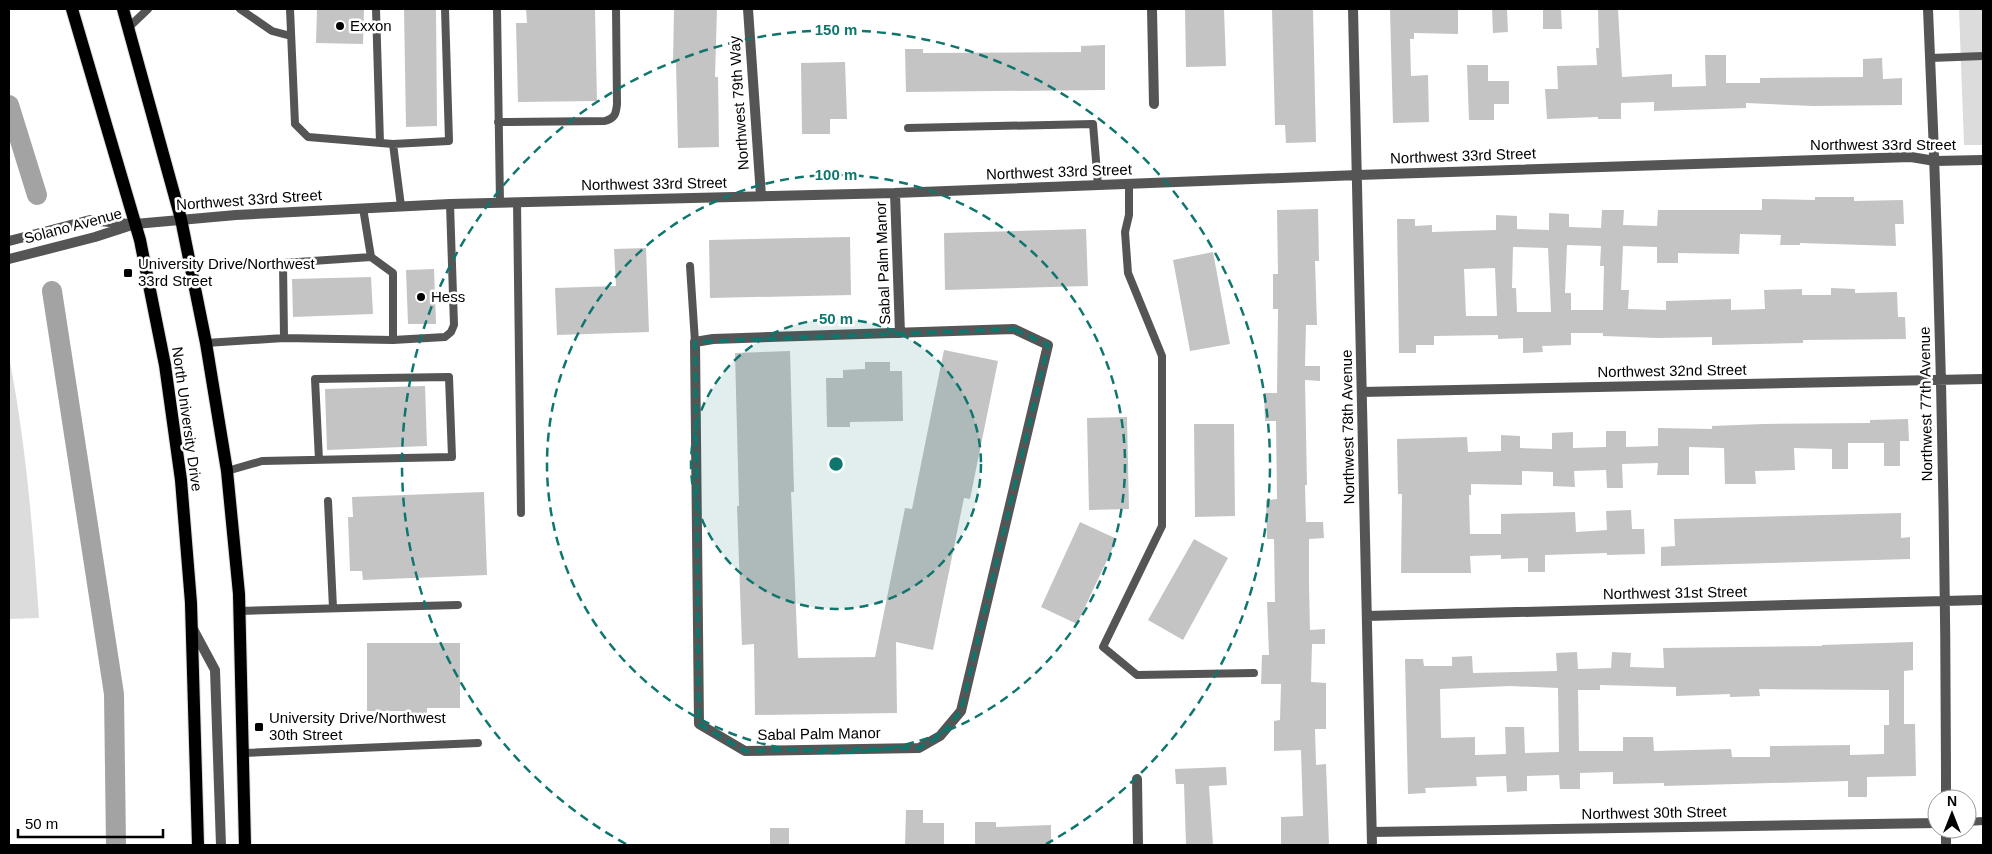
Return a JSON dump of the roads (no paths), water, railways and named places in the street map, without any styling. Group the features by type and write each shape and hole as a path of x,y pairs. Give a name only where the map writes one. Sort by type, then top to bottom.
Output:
{"main road":[{"name":"North University Drive","path":"72,9 135,224 165,365 181,480 191,626 198,845"},
{"name":"North University Drive","path":"122,9 181,219 206,343 227,471 239,611 245,845"}],"street":[{"name":"Northwest 79th Way","path":"748,9 761,196"},
{"path":"1152,9 1154,104"},
{"name":"Northwest 78th Avenue","path":"1354,9 1372,845"},
{"name":"Northwest 77th Avenue","path":"1928,9 1935,161 1941,380 1946,601 1946,789"},
{"name":"Northwest 33rd Street","path":"135,224 181,219 450,204 896,193 1358,175 1911,157 1935,161 1983,160"},
{"name":"Sabal Palm Manor","path":"896,193 900,333"},
{"name":"Solano Avenue","path":"9,241 90,220 135,224"},
{"name":"Solano Avenue","path":"9,259 95,237 135,224"},
{"name":"Sabal Palm Manor","path":"1014,329 1048,345 962,711 940,736 919,748 745,751 699,724 695,342 714,339 900,333 1014,329"},
{"name":"Northwest 32nd Street","path":"1362,392 1983,379"},
{"name":"Northwest 31st Street","path":"1367,616 1983,600"},
{"path":"191,626 215,670 221,845"},
{"path":"1136,779 1138,845"},
{"name":"Northwest 30th Street","path":"1372,832 1927,823"}],"lane":[{"path":"128,28 148,9"},
{"path":"240,9 272,31 291,36"},
{"path":"290,9 295,124 308,137 393,144 449,141 445,9"},
{"path":"376,9 380,143"},
{"path":"497,9 500,203"},
{"path":"498,122 605,121 612,118 616,113 617,104 616,9"},
{"path":"1931,58 1983,56"},
{"path":"908,128 1093,124 1098,185"},
{"path":"393,144 401,206"},
{"path":"1129,184 1129,215 1125,232 1128,273 1162,356 1162,526 1103,647 1137,675 1254,673"},
{"path":"517,202 521,513"},
{"path":"206,343 284,338 393,340 445,337 451,332 454,325 450,204"},
{"path":"363,208 371,257"},
{"path":"284,338 283,264 371,257 392,273 393,340"},
{"path":"690,266 695,342"},
{"path":"227,471 262,461 319,460 452,457 449,377 315,379 319,460"},
{"path":"328,501 333,608"},
{"path":"239,611 458,605"},
{"path":"243,753 478,743"}],"waterway":[{"path":"9,105 37,195"},
{"path":"52,291 114,694 116,845"}],"place":[{"name":"Exxon","path":"340,26"},
{"name":"University Drive/Northwest 33rd Street","path":"128,273"},
{"name":"Hess","path":"421,297"},
{"name":"University Drive/Northwest 30th Street","path":"259,727"}]}
